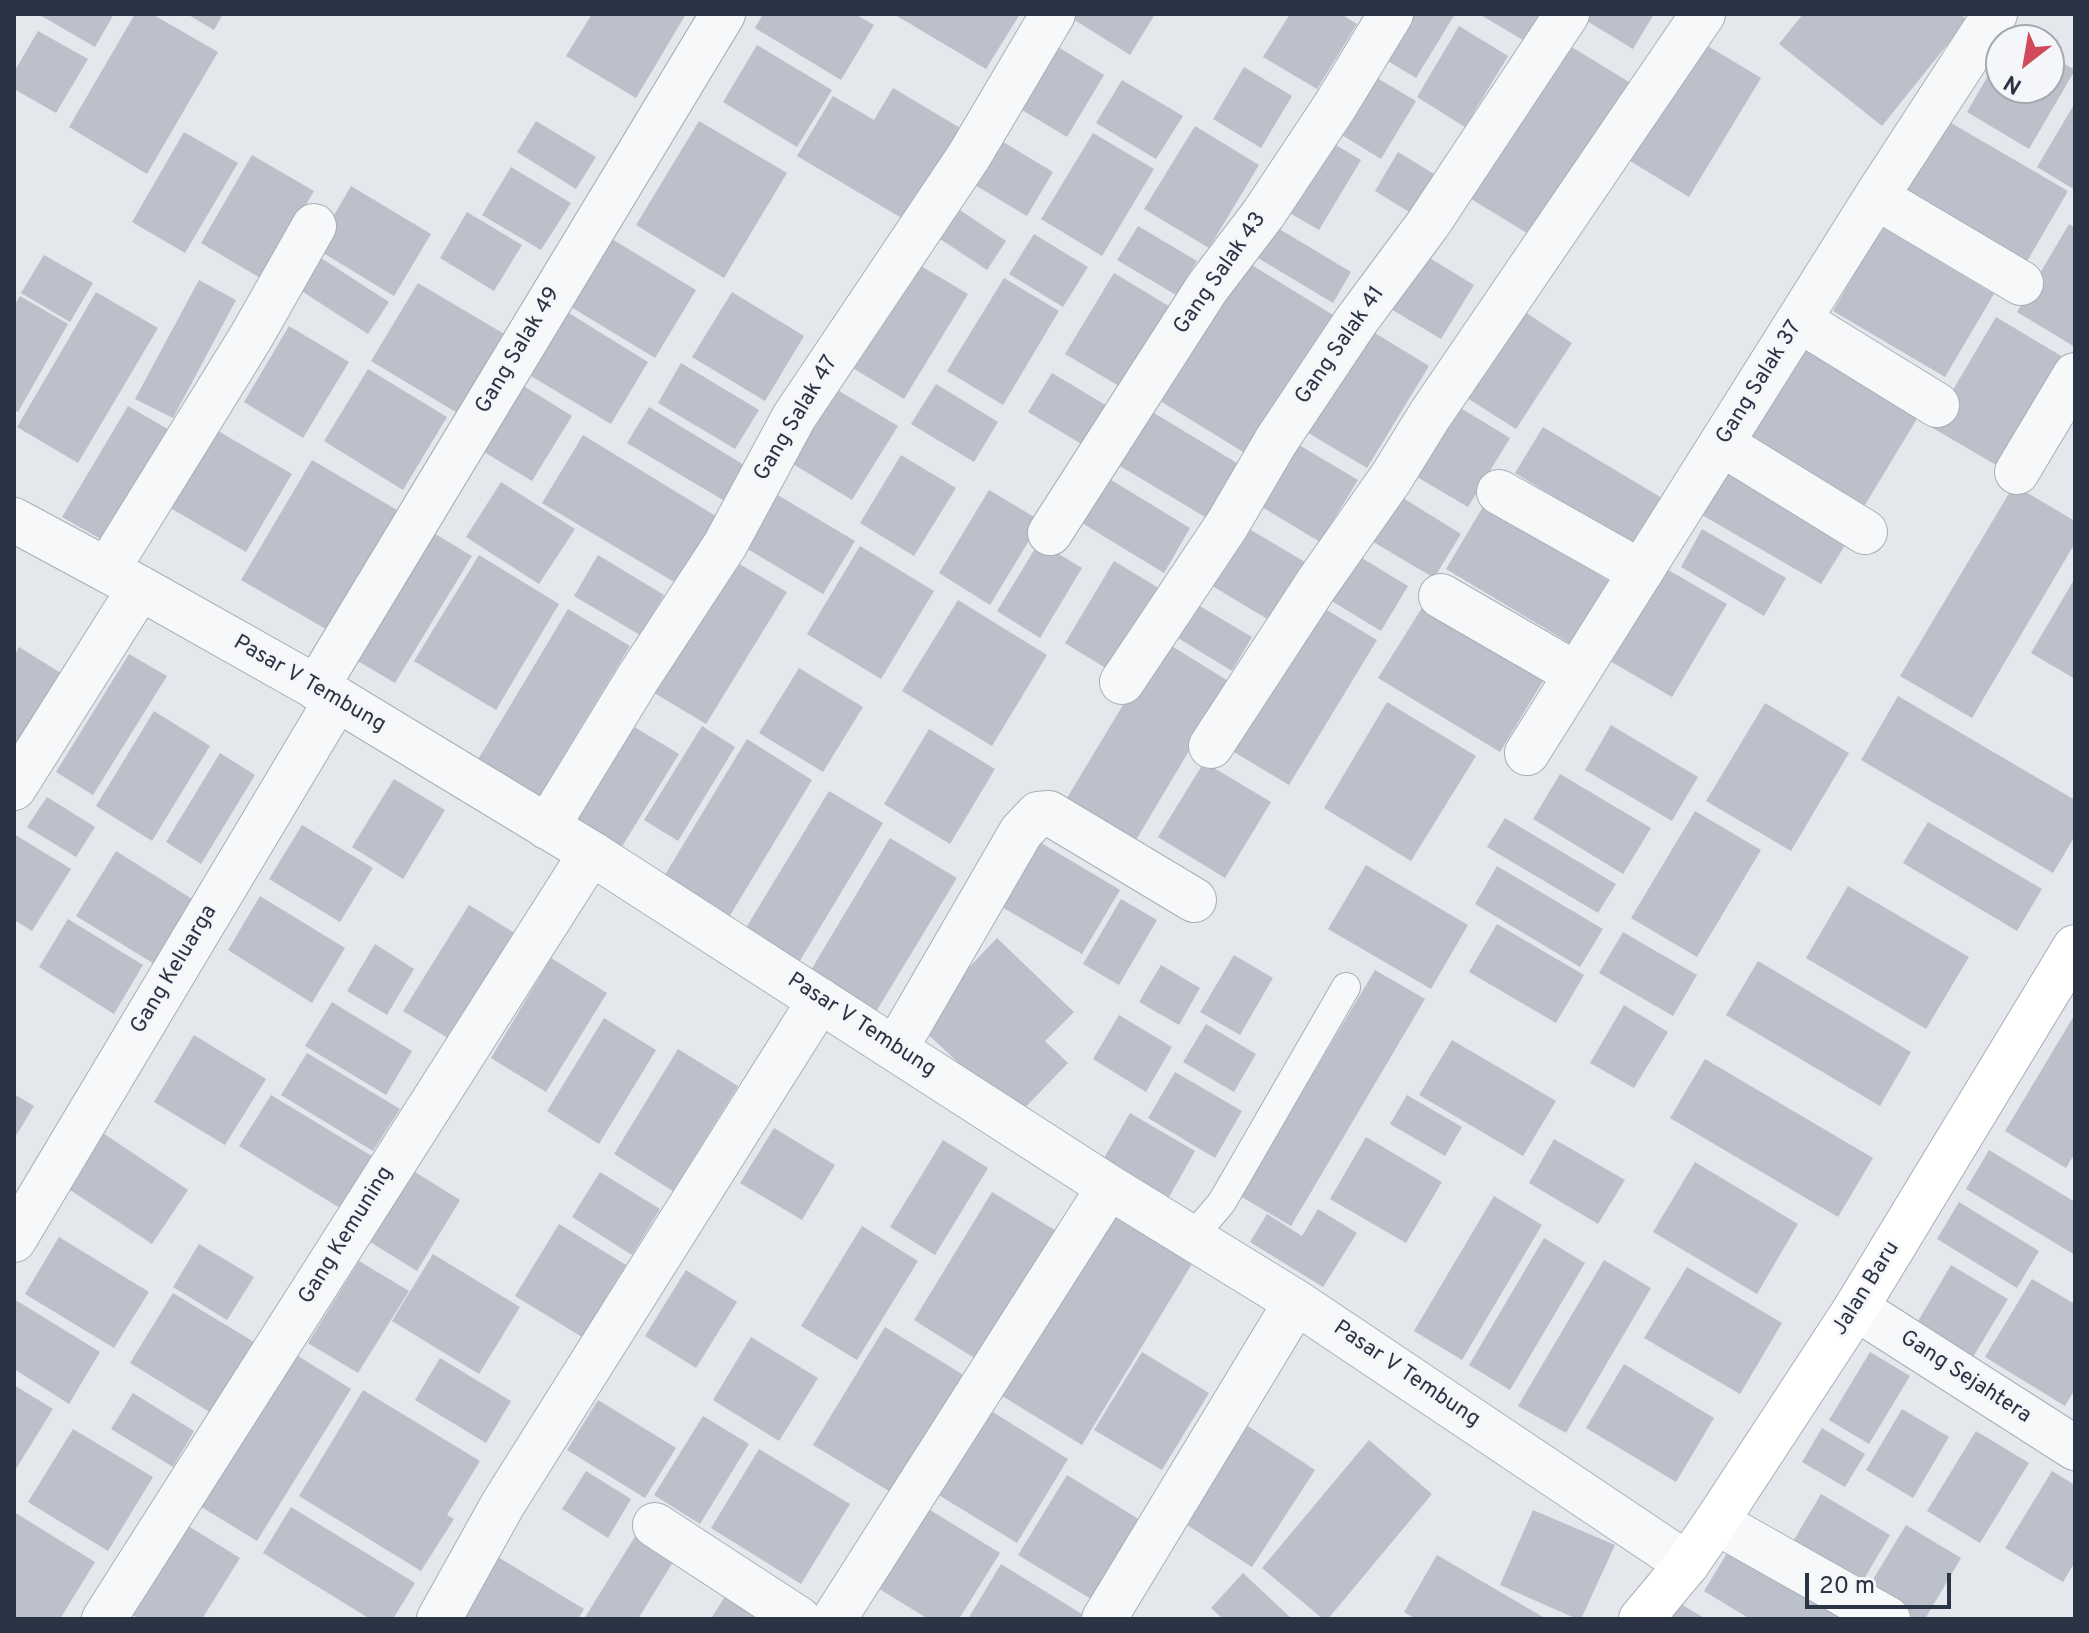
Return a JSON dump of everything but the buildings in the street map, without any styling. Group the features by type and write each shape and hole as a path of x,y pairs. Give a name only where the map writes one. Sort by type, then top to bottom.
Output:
{"main road":[{"name":"Jalan Baru","path":"1641,1619 1687,1564 1856,1308 2075,947"}],"street":[{"name":"Gang Salak 49","path":"326,693 723,14"},
{"name":"Gang Salak 47","path":"547,827 638,678 725,545 794,417 969,156 1053,14"},
{"name":"Gang Salak 43","path":"1050,533 1207,288 1264,213 1335,106 1391,14"},
{"name":"Gang Salak 41","path":"1122,682 1227,525 1276,441 1347,334 1428,224 1567,14"},
{"path":"1211,746 1439,402 1703,14"},
{"name":"Gang Salak 37","path":"1527,753 1876,197 1995,14"},
{"path":"1876,197 2021,283"},
{"path":"14,788 251,337 314,226"},
{"path":"1799,320 1937,405"},
{"path":"2017,472 2075,375"},
{"path":"1722,444 1865,532"},
{"path":"1499,492 1641,572"},
{"name":"Pasar V Tembung","path":"14,520 326,693 591,853 1109,1187 1296,1302 1687,1564"},
{"path":"1441,596 1576,674"},
{"name":"Gang Keluarga","path":"14,1240 326,693"},
{"path":"896,1048 1021,832 1038,814 1049,813 1194,900"},
{"name":"Gang Kemuning","path":"104,1619 591,853"},
{"path":"439,1619 503,1504 820,1000"},
{"path":"834,1619 1109,1187"},
{"path":"1104,1619 1296,1302"},
{"name":"Gang Sejahtera","path":"1856,1308 2075,1448"},
{"path":"1716,1522 1888,1619"},
{"path":"655,1525 799,1619"}],"lane":[{"path":"1191,1239 1222,1202 1346,987"}]}
